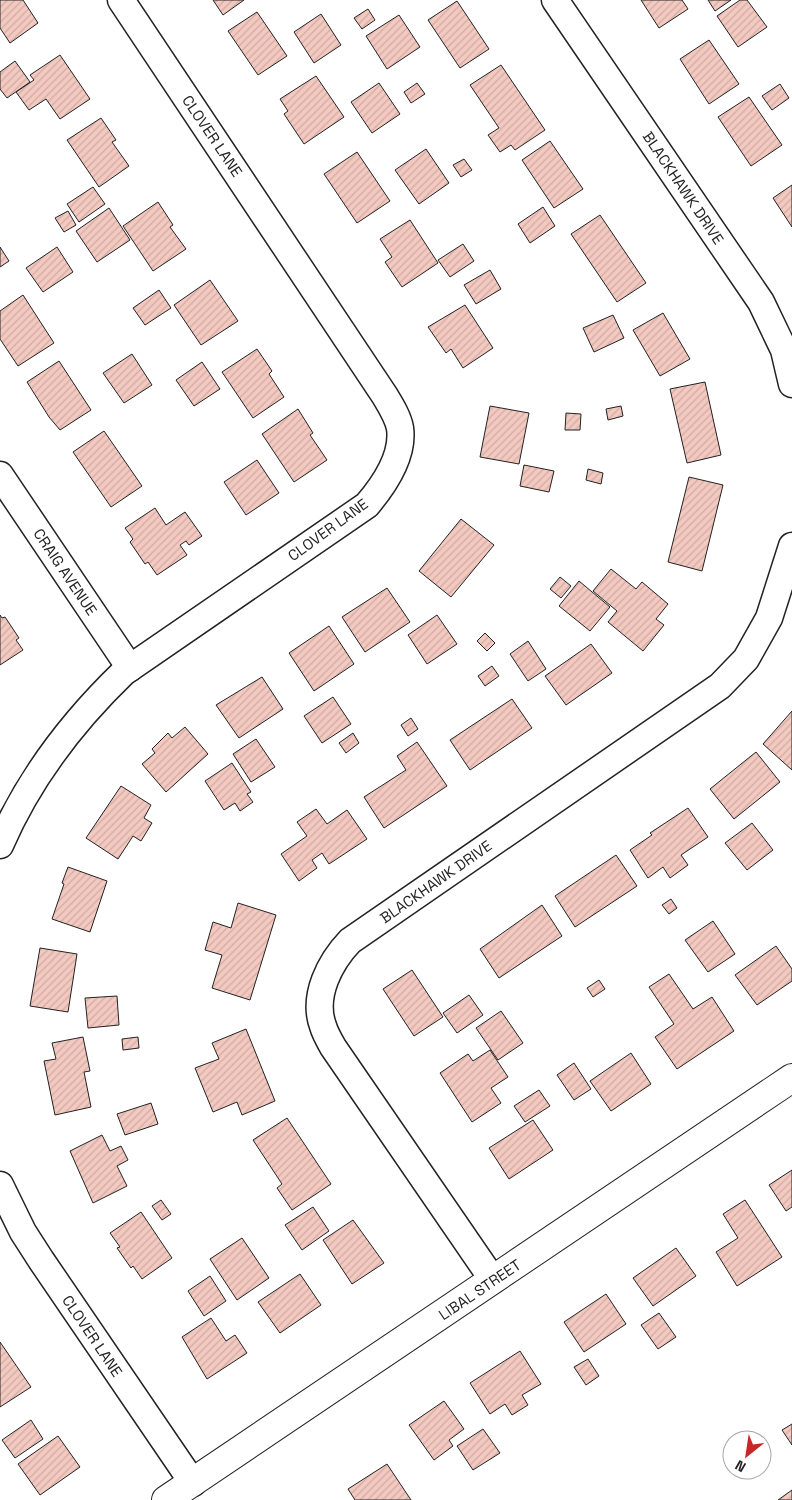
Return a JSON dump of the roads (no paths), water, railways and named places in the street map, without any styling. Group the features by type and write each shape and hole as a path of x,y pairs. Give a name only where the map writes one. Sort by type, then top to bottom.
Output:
{"street":[{"name":"CLOVER LANE","path":"0,845 38,772 90,704 130,668 367,505 382,487 392,468 400,429 395,412 385,396 121,0"},
{"name":"BLACKHAWK DRIVE","path":"555,0 761,302 784,350 792,384"},
{"name":"CRAIG AVENUE","path":"0,475 130,668"},
{"name":"BLACKHAWK DRIVE","path":"494,1280 333,1047 322,1024 320,1008 330,968 337,954 350,941 720,686 746,659 770,618 792,546"},
{"name":"LIBAL STREET","path":"166,1500 792,1078"},
{"name":"CLOVER LANE","path":"0,1185 23,1232 41,1260 193,1483"}]}
